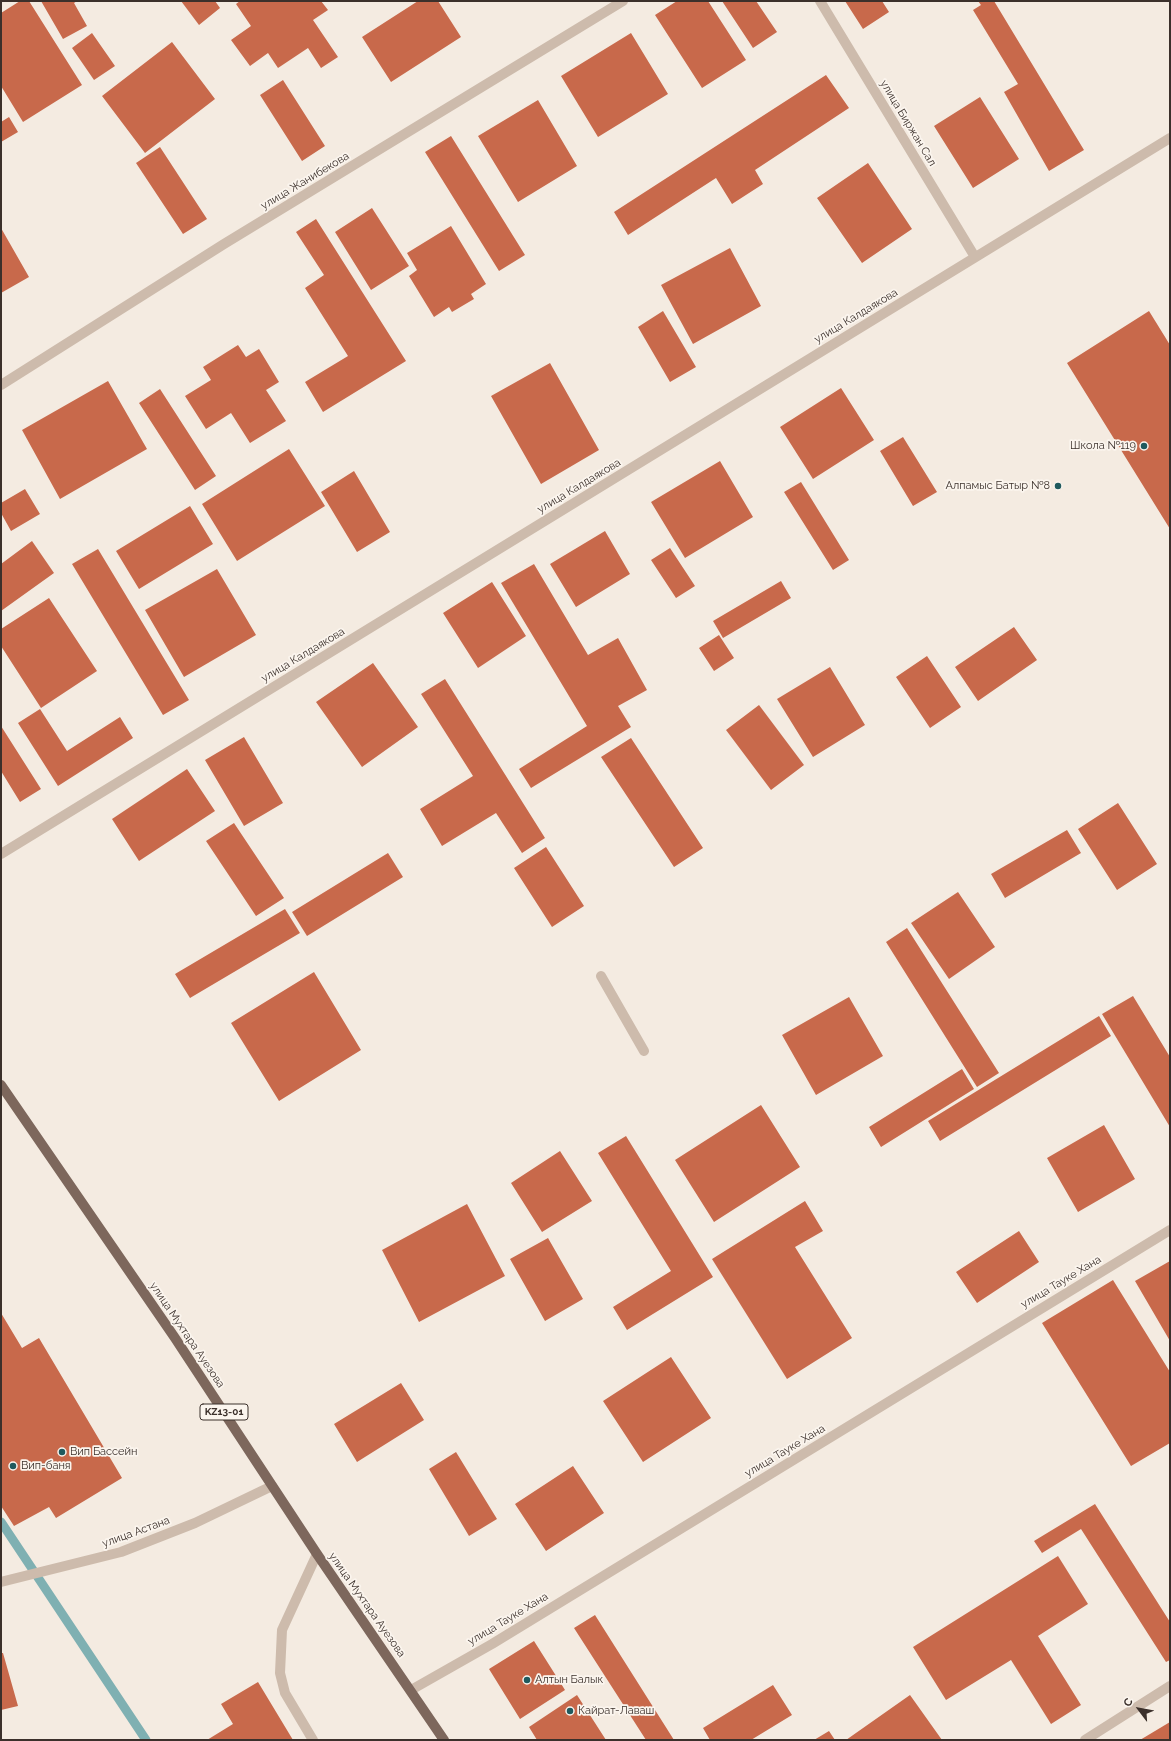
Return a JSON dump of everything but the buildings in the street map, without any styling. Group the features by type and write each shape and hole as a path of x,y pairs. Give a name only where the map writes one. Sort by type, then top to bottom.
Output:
{"main road":[{"name":"улица Мухтара Ауезова","path":"1,1086 171,1331 317,1554 444,1740"}],"street":[{"name":"улица Жанибекова","path":"1,385 224,244 623,1"},
{"name":"улица Биржан Сал","path":"820,1 975,258"},
{"name":"улица Калдаякова","path":"1,854 1170,138"},
{"path":"601,976 644,1051"},
{"name":"улица Тауке Хана","path":"411,1690 505,1636 1170,1230"},
{"name":"улица Астана","path":"1,1582 121,1552 195,1523 272,1486"},
{"path":"314,1740 285,1693 280,1673 282,1630 317,1554"},
{"path":"1086,1740 1170,1686"}],"waterway":[{"path":"1,1522 146,1740"}],"place":[{"name":"Школа №119","path":"1144,446"},
{"name":"Алпамыс Батыр №8","path":"1058,486"},
{"name":"Вип Бассейн","path":"62,1452"},
{"name":"Вип-баня","path":"13,1466"},
{"name":"Алтын Балык","path":"527,1680"},
{"name":"Кайрат-Лаваш","path":"570,1711"}]}
